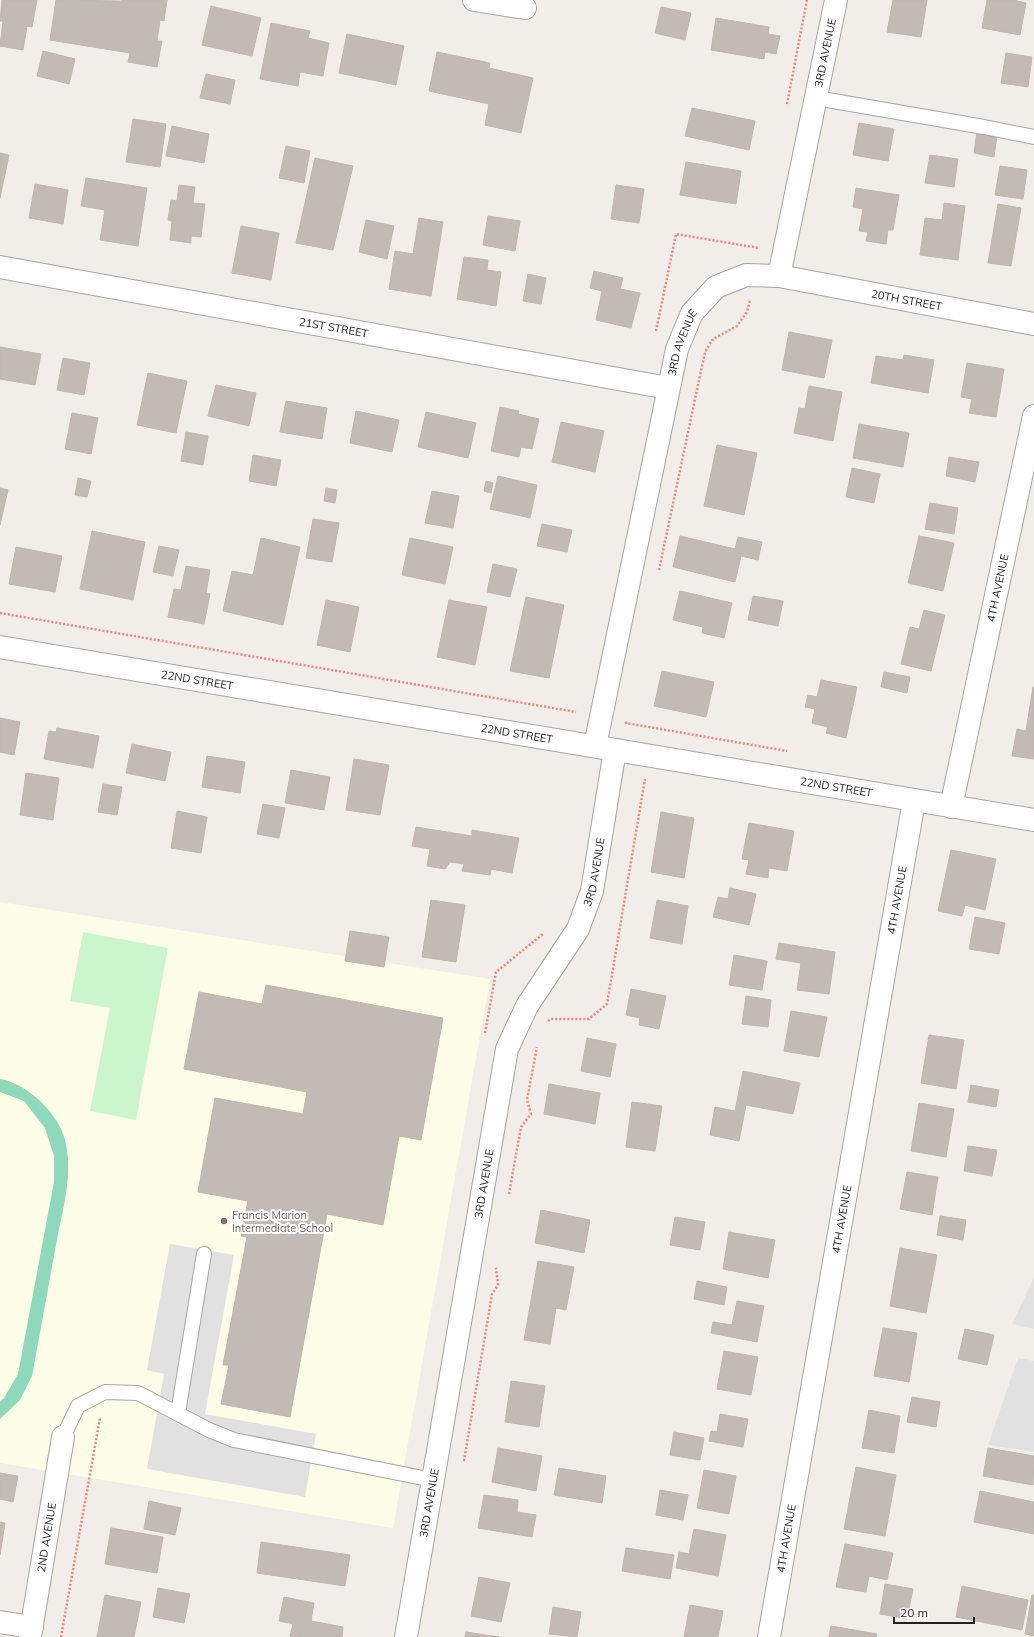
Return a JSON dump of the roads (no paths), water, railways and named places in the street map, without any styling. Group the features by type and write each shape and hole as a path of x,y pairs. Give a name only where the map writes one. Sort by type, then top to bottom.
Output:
{"street":[{"path":"474,0 525,8"},
{"name":"3RD AVENUE","path":"406,1637 507,1049 527,1006 578,929 592,891 605,748 676,349 692,313 716,287 746,275 779,276 836,0"},
{"name":"21ST STREET","path":"0,267 668,388"},
{"name":"20TH STREET","path":"779,276 1034,324"},
{"name":"4TH AVENUE","path":"951,807 1034,416"},
{"name":"22ND STREET","path":"0,647 1034,820"},
{"name":"4TH AVENUE","path":"769,1637 914,801"},
{"name":"2ND AVENUE","path":"31,1632 64,1437"},
{"path":"0,1622 31,1632"}],"lane":[{"path":"816,98 984,127 1034,138"},
{"path":"178,1413 204,1254"},
{"path":"64,1437 78,1406 105,1392 138,1393 209,1430 234,1440 433,1480"}],"place":[{"name":"Francis Marion Intermediate School","path":"224,1221"}]}
